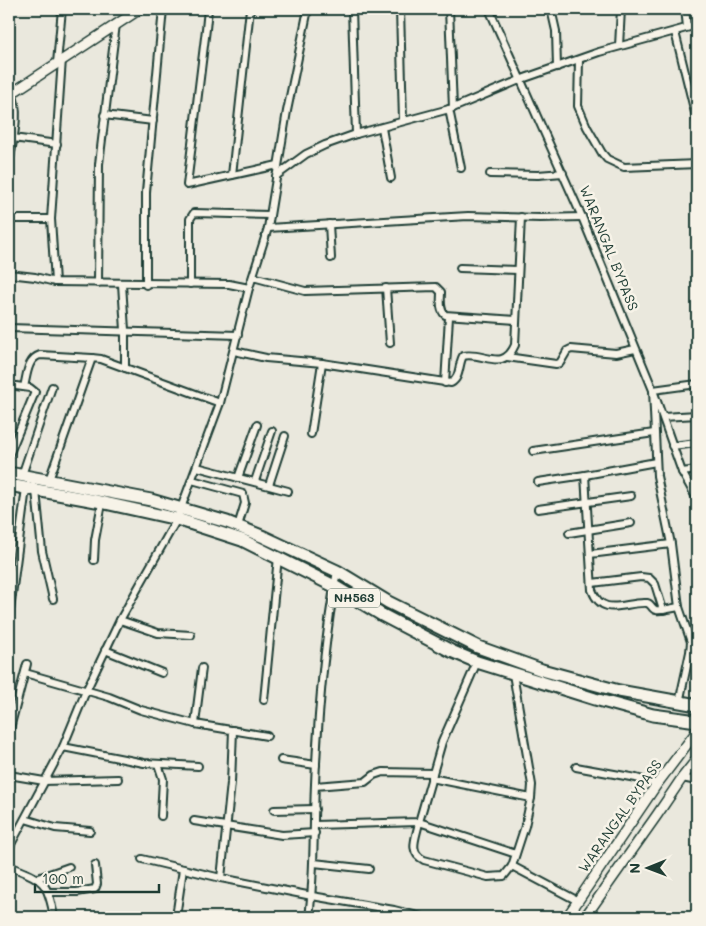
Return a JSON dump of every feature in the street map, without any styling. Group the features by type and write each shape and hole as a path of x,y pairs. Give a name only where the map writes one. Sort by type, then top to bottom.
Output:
{"highway":[{"name":"NH563","path":"9,473 151,500 278,557 334,586 382,615 451,651 477,662 653,715 697,721"},
{"name":"NH563","path":"9,485 238,526 337,571 388,602 478,646 542,670 639,696 697,705"}],"main road":[{"path":"10,94 134,10"},
{"name":"WARANGAL BYPASS","path":"567,917 657,784 697,731"},
{"name":"WARANGAL BYPASS","path":"587,917 697,758"}],"street":[{"path":"55,282 51,219 62,9"},
{"path":"146,284 146,192 163,9"},
{"path":"208,9 186,185 278,165"},
{"path":"232,174 250,9"},
{"path":"9,848 63,747 86,691 120,620 179,514 220,403 249,288 268,228 308,9"},
{"path":"352,9 356,134"},
{"path":"400,9 403,121"},
{"path":"449,9 451,109 461,168"},
{"name":"WARANGAL BYPASS","path":"489,9 522,79 582,217 653,390 682,472 697,499"},
{"path":"551,9 556,31 557,67"},
{"path":"619,46 621,9"},
{"path":"685,9 688,27"},
{"path":"98,283 99,164 116,24"},
{"path":"276,176 306,154 325,145 356,134 451,109 522,79 619,46 675,32 697,24"},
{"path":"675,32 697,121"},
{"path":"578,60 578,106 581,116 602,153 608,159 624,167 697,164"},
{"path":"9,164 16,112 16,102 10,94"},
{"path":"104,116 153,120"},
{"path":"382,128 391,178"},
{"path":"13,138 56,144"},
{"path":"490,174 538,175 563,173"},
{"path":"190,284 190,219 194,213 270,215"},
{"path":"268,228 468,216 582,217"},
{"path":"507,357 512,353 515,345 521,217"},
{"path":"9,219 51,219"},
{"path":"329,224 331,258"},
{"path":"460,268 518,270"},
{"path":"9,274 55,282 229,284 249,288"},
{"path":"253,277 305,291 436,288 441,292 442,312 449,316 516,320"},
{"path":"122,284 125,368"},
{"path":"386,288 390,343"},
{"path":"445,383 449,316"},
{"path":"9,328 125,330 238,335"},
{"path":"234,351 266,358 322,363 451,383 458,377 460,361 463,356 468,355 495,360 507,357 556,364 560,363 570,349 620,353 635,348"},
{"path":"24,387 30,362 35,357 92,358 101,359 220,403"},
{"path":"49,480 92,358"},
{"path":"311,434 322,363"},
{"path":"679,703 691,642 679,607 671,544 656,462 653,390 697,384"},
{"path":"9,385 33,390 34,394 9,455"},
{"path":"22,475 52,387"},
{"path":"663,418 697,416"},
{"path":"238,478 257,425"},
{"path":"255,482 272,431"},
{"path":"533,451 654,433"},
{"path":"269,485 286,436"},
{"path":"672,446 697,443"},
{"path":"538,482 656,462"},
{"path":"196,467 288,491"},
{"path":"682,472 697,470"},
{"path":"585,475 593,594 606,606 646,603 650,604 654,610 679,607"},
{"path":"192,480 243,494 245,503 238,526"},
{"path":"9,618 11,587 31,489"},
{"path":"31,489 53,599"},
{"path":"538,509 631,496"},
{"path":"94,560 95,540 102,503"},
{"path":"569,533 631,523"},
{"path":"590,554 671,544"},
{"path":"264,700 278,557"},
{"path":"309,917 314,862 316,765 323,674 337,571"},
{"path":"592,583 641,577 649,578 655,584 663,610"},
{"path":"120,620 158,633 190,635"},
{"path":"105,650 162,673"},
{"path":"477,662 442,742 419,822 414,848 416,855 420,858 494,878 504,876 512,866 531,798 532,785 513,674"},
{"path":"9,732 28,664"},
{"path":"194,724 202,668"},
{"path":"25,673 109,697 141,710 194,724 267,736"},
{"path":"221,878 231,783 233,730"},
{"path":"63,747 158,764 198,766"},
{"path":"281,760 316,765"},
{"path":"158,764 163,779 161,816"},
{"path":"576,767 636,778 657,784"},
{"path":"315,786 361,783 383,772 432,775 531,798"},
{"path":"9,774 44,781 118,779"},
{"path":"682,778 697,780"},
{"path":"274,810 315,809"},
{"path":"25,819 48,827 90,831"},
{"path":"194,821 282,835 315,833"},
{"path":"315,824 419,822 516,854"},
{"path":"142,860 221,878 394,910 422,917"},
{"path":"314,862 369,868"},
{"path":"48,892 77,892 94,889 97,884 95,865"},
{"path":"9,866 38,878 43,883 48,892 55,917"},
{"path":"38,878 69,866"},
{"path":"512,866 578,901"},
{"path":"176,917 183,869"}]}
